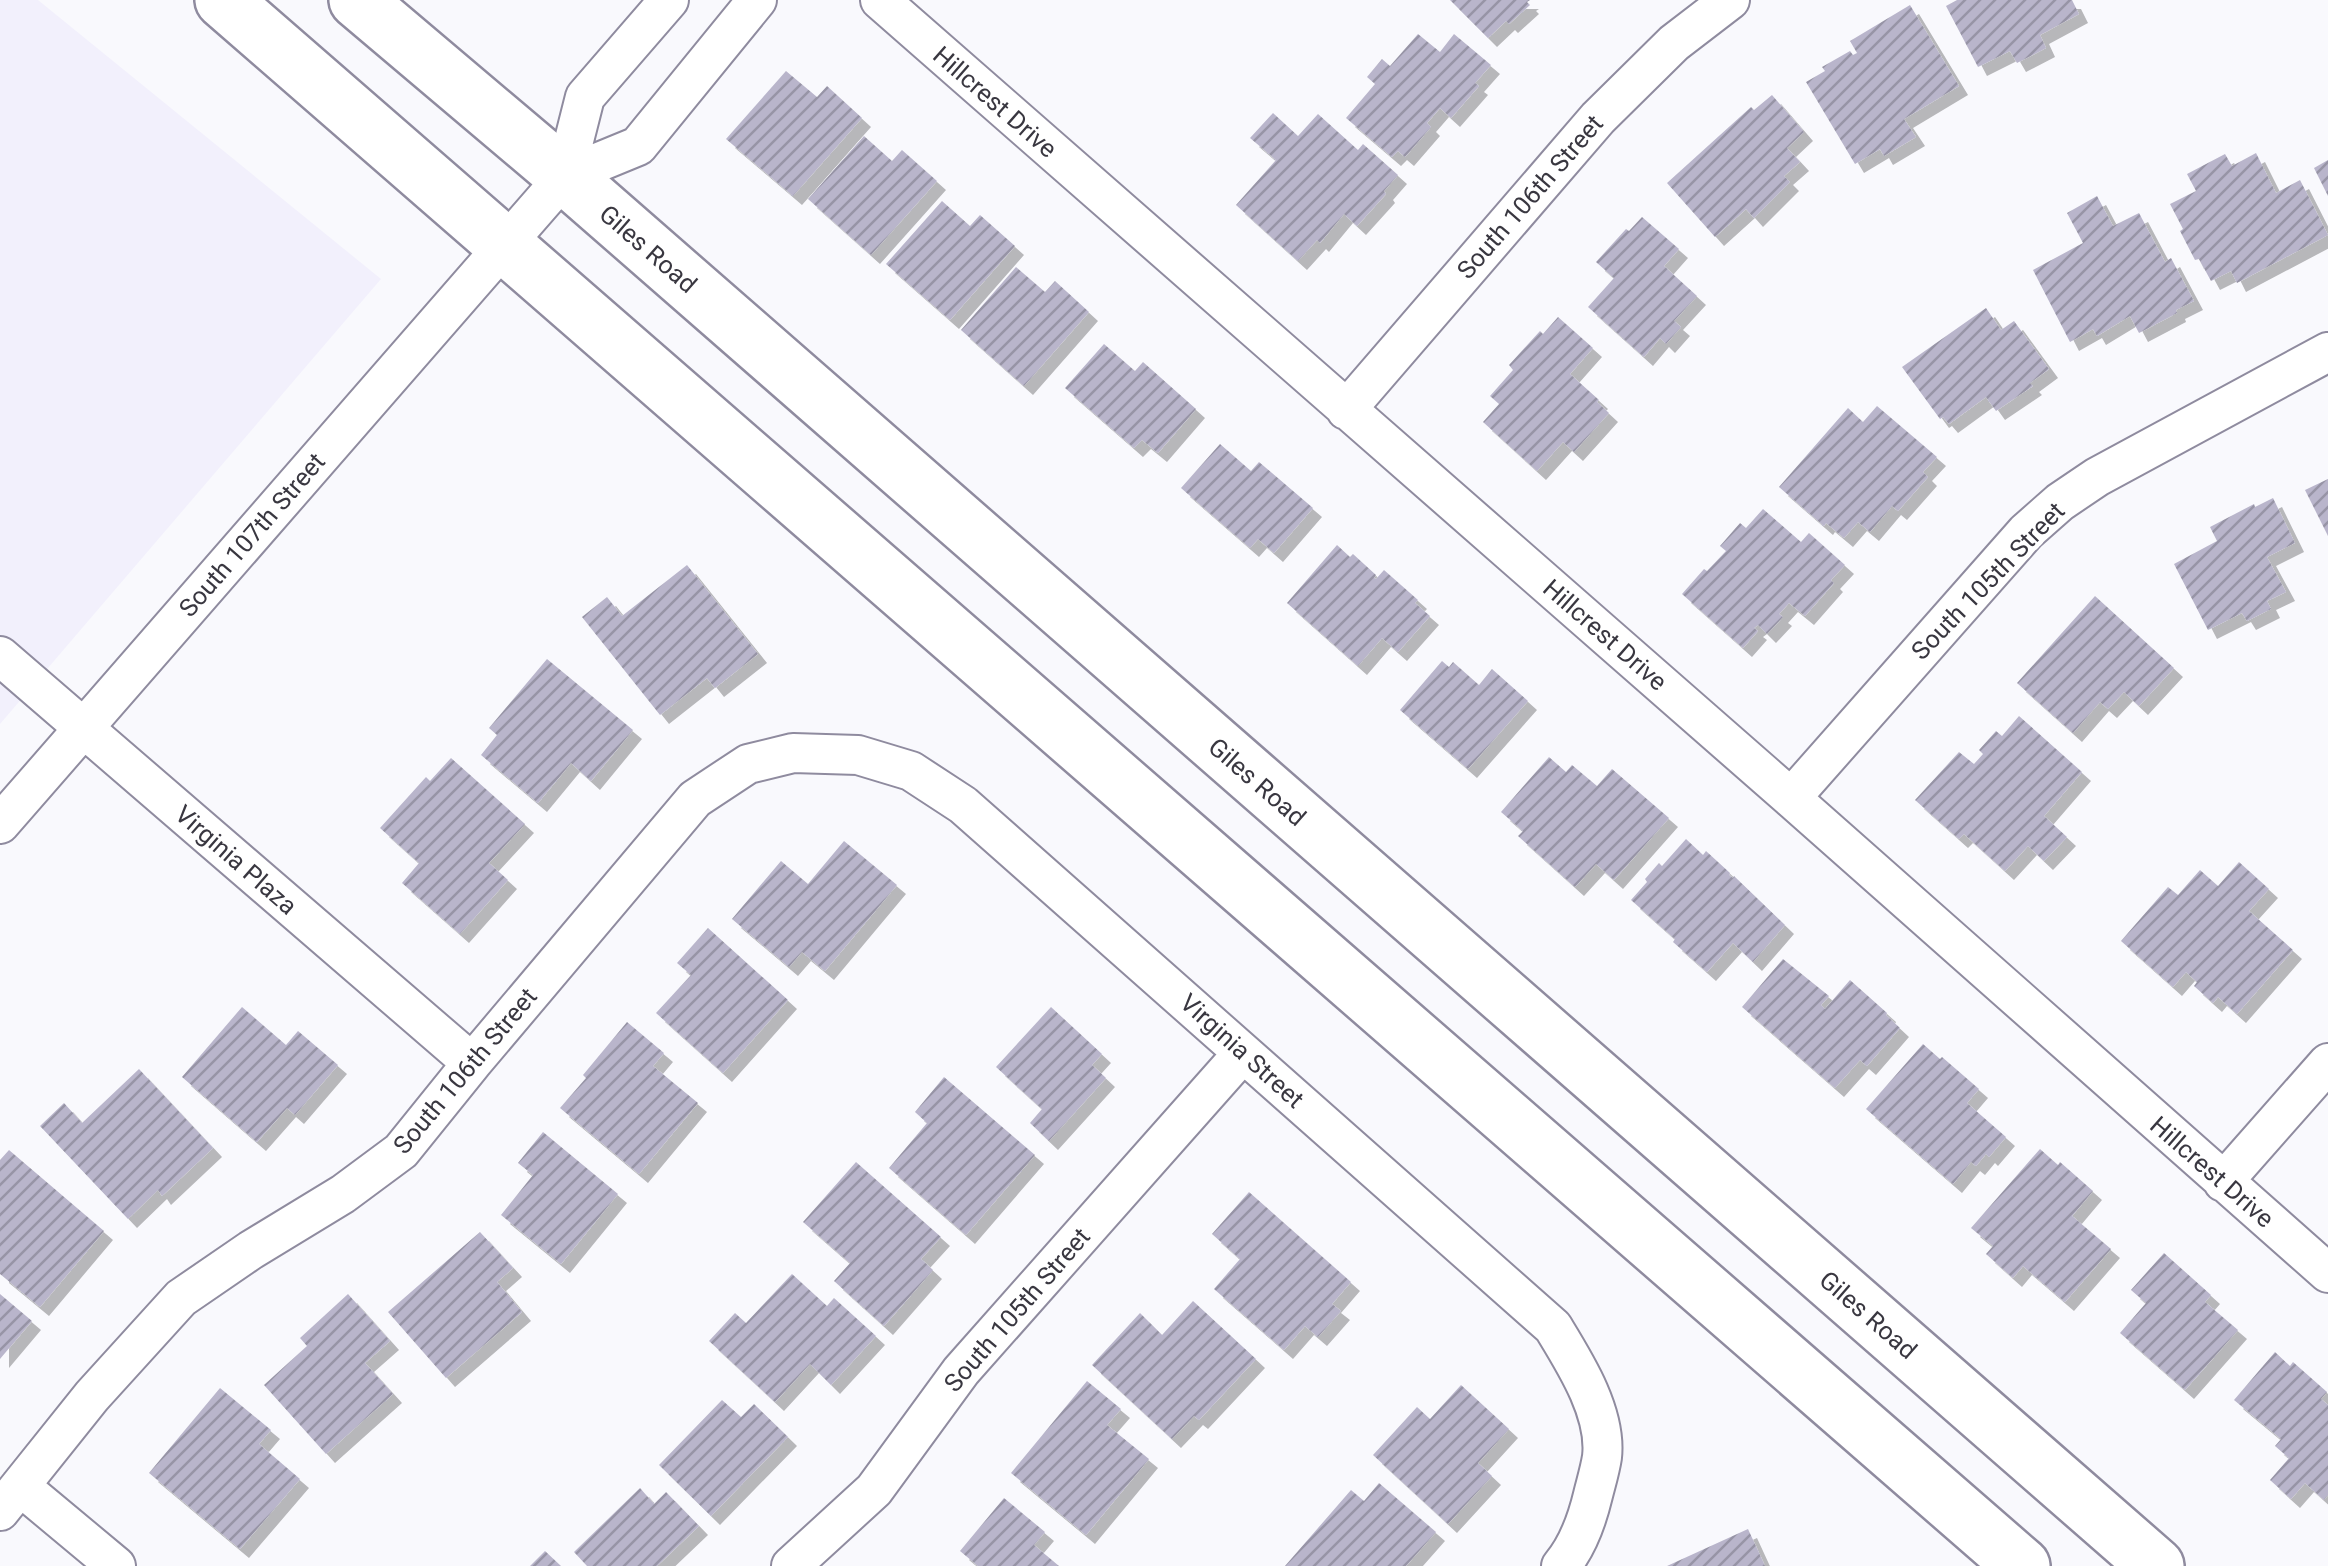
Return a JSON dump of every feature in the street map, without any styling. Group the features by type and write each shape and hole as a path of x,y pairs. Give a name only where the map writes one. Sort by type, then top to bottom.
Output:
{"main road":[{"path":"223,0 2022,1566"},
{"name":"Giles Road","path":"357,0 565,176 2156,1566"}],"street":[{"path":"565,176 585,97 669,0"},
{"path":"565,176 638,146 757,0"},
{"name":"Hillcrest Drive","path":"880,0 2328,1273"},
{"name":"South 106th Street","path":"1346,410 1598,118 1674,43 1730,0"},
{"name":"South 107th Street","path":"0,824 565,176"},
{"name":"South 105th Street","path":"1791,798 2016,544 2060,502 2097,477 2328,352"},
{"name":"Virginia Plaza","path":"0,656 472,1063"},
{"name":"South 106th Street","path":"10,1498 92,1396 181,1298 343,1194 401,1151 696,799 748,764 793,752"},
{"name":"Virginia Street","path":"793,752 858,755 911,771 964,805 1553,1327 1582,1374 1598,1418 1602,1454 1586,1522 1561,1566"},
{"name":"South 105th Street","path":"791,1566 874,1490 961,1371 1243,1052"},
{"path":"2222,1182 2328,1063"},
{"path":"10,1498 116,1566"}],"shaded area":[{"path":"0,0 38,0 381,279 0,724"}],"building":[{"path":"1450,0 1530,0 1530,5 1488,38"},
{"path":"1957,0 2072,0 2079,14 2040,35 2046,48 2017,63 2010,51 1978,67 1946,6"},
{"path":"1910,5 1959,86 1904,119 1916,137 1884,156 1880,149 1855,164 1806,82 1825,71 1822,67 1850,51 1853,55 1857,53 1850,41"},
{"path":"1418,34 1440,52 1454,34 1491,65 1475,83 1479,86 1451,118 1440,108 1427,123 1431,127 1405,157 1398,151 1392,157 1346,118 1375,84 1367,77 1382,59 1390,66"},
{"path":"786,71 817,97 827,86 862,118 793,196 726,139"},
{"path":"1772,95 1804,132 1787,148 1800,162 1784,176 1790,182 1754,218 1746,209 1715,237 1667,183 1751,107 1754,110"},
{"path":"1273,113 1298,136 1318,114 1358,150 1363,144 1398,175 1357,226 1344,214 1320,243 1317,240 1298,261 1236,205 1276,160 1250,138"},
{"path":"864,136 892,161 902,150 937,181 871,255 808,199"},
{"path":"2256,153 2276,193 2300,180 2328,235 2237,283 2231,271 2211,281 2199,259 2195,260 2170,204 2196,191 2187,174 2225,154 2232,166"},
{"path":"2328,160 2328,196 2314,168"},
{"path":"2097,196 2113,226 2139,213 2165,262 2171,258 2194,301 2139,333 2130,316 2097,336 2093,329 2070,342 2033,270 2083,243 2067,213"},
{"path":"942,201 970,226 980,215 1015,246 950,320 886,264"},
{"path":"1642,217 1679,249 1664,266 1697,296 1674,321 1681,327 1666,344 1660,338 1644,357 1588,307 1614,278 1596,262"},
{"path":"1016,267 1045,292 1055,281 1089,312 1024,386 961,330"},
{"path":"1986,308 2001,330 2014,321 2049,369 2030,383 2033,386 1996,411 1986,397 1949,424 1943,417 1940,419 1902,367"},
{"path":"1558,317 1593,348 1570,374 1609,413 1574,452 1563,442 1537,471 1483,422 1499,404 1490,396 1513,370 1509,365"},
{"path":"1104,344 1135,371 1143,362 1196,409 1158,453 1142,440 1134,448 1065,388"},
{"path":"1877,406 1937,457 1923,472 1928,477 1898,511 1892,506 1870,532 1858,522 1844,538 1779,487 1848,408 1863,422"},
{"path":"1220,444 1251,471 1259,462 1313,508 1274,553 1258,539 1250,548 1181,488"},
{"path":"2328,479 2328,536 2305,490"},
{"path":"2273,498 2295,543 2267,557 2286,592 2267,601 2271,609 2247,621 2242,613 2208,630 2174,564 2217,541 2210,527"},
{"path":"1763,509 1801,542 1809,533 1845,565 1805,616 1789,603 1779,614 1783,617 1767,634 1758,625 1754,628 1758,631 1743,648 1682,594 1726,551 1720,546 1740,523 1746,528"},
{"path":"1337,545 1350,557 1353,554 1376,575 1374,578 1384,570 1430,616 1398,652 1382,638 1358,666 1287,603"},
{"path":"687,565 758,654 715,688 707,678 660,715 582,617 607,597 622,616"},
{"path":"2095,596 2174,668 2139,706 2124,692 2108,709 2100,702 2073,733 2017,683"},
{"path":"547,659 633,730 591,781 571,763 538,803 481,755 497,735 489,728"},
{"path":"1442,661 1449,667 1453,662 1479,685 1492,669 1528,701 1468,769 1400,710"},
{"path":"2019,716 2082,772 2044,816 2067,837 2044,861 2028,846 2005,871 1964,834 1959,839 1915,800 1959,752 1974,764 1983,754 1979,750 1996,731 2002,736"},
{"path":"1549,757 1566,772 1572,765 1597,786 1612,769 1669,818 1614,880 1596,864 1575,887 1518,836 1523,831 1501,812"},
{"path":"451,758 525,824 489,863 508,880 460,934 402,883 419,863 380,828 426,777 430,781"},
{"path":"1686,839 1703,855 1706,851 1785,925 1753,962 1733,943 1707,972 1631,900 1659,863 1662,866"},
{"path":"844,841 897,885 825,971 802,952 789,967 732,919 781,861 808,884"},
{"path":"2239,862 2269,889 2249,911 2293,950 2237,1014 2218,997 2213,1003 2194,986 2197,982 2186,972 2173,987 2121,941 2168,887 2178,895 2200,870 2218,886"},
{"path":"708,928 788,1000 723,1073 656,1013 691,975 677,963"},
{"path":"1783,959 1829,996 1821,1005 1825,1009 1850,980 1900,1028 1867,1066 1860,1060 1835,1088 1742,1007"},
{"path":"242,1007 286,1045 298,1031 338,1065 295,1115 287,1108 257,1142 182,1077"},
{"path":"1051,1007 1102,1054 1092,1065 1106,1078 1049,1141 1030,1123 1042,1109 996,1067"},
{"path":"627,1022 664,1053 653,1066 698,1103 639,1174 560,1108"},
{"path":"1923,1044 1979,1089 1967,1103 2006,1137 1989,1157 1986,1154 1976,1166 1971,1162 1953,1184 1866,1109"},
{"path":"139,1069 213,1148 162,1196 158,1190 128,1219 40,1126 64,1103 82,1123"},
{"path":"944,1077 1035,1155 966,1235 889,1168 927,1123 915,1112"},
{"path":"543,1132 618,1194 561,1264 501,1215 533,1175 518,1163"},
{"path":"2040,1149 2093,1191 2072,1216 2111,1249 2065,1302 2023,1266 2013,1278 1986,1254 1993,1246 1971,1228"},
{"path":"9,1150 104,1231 40,1307 0,1274 0,1160"},
{"path":"856,1162 941,1237 921,1259 933,1270 884,1326 834,1281 850,1263 803,1222"},
{"path":"1249,1192 1351,1282 1332,1304 1341,1311 1318,1337 1305,1326 1284,1350 1214,1289 1240,1259 1212,1234"},
{"path":"480,1232 513,1268 497,1282 522,1312 446,1378 388,1312"},
{"path":"2164,1253 2211,1295 2205,1302 2238,1330 2185,1390 2120,1333 2146,1303 2131,1290"},
{"path":"792,1274 827,1306 834,1298 876,1336 831,1385 810,1364 775,1402 709,1341 735,1313 746,1323"},
{"path":"0,1294 32,1321 0,1359"},
{"path":"348,1294 390,1341 365,1363 393,1394 326,1454 264,1385 307,1346 300,1338"},
{"path":"1193,1301 1256,1359 1199,1420 1194,1416 1172,1439 1092,1365 1140,1313 1162,1335"},
{"path":"2275,1352 2290,1366 2293,1362 2327,1392 2321,1399 2328,1405 2328,1495 2324,1500 2305,1483 2291,1499 2270,1480 2289,1458 2275,1446 2281,1439 2234,1400"},
{"path":"1087,1381 1121,1409 1107,1425 1149,1459 1086,1535 1011,1473"},
{"path":"1461,1385 1509,1429 1478,1463 1492,1476 1448,1524 1373,1455 1417,1407 1430,1419"},
{"path":"220,1388 271,1430 259,1444 300,1479 240,1549 149,1473"},
{"path":"722,1400 741,1417 754,1404 788,1437 711,1516 659,1465"},
{"path":"1379,1483 1436,1532 1406,1566 1285,1566 1351,1490 1364,1501"},
{"path":"640,1488 654,1504 666,1492 699,1526 657,1566 587,1566 574,1552"},
{"path":"1004,1498 1045,1532 1034,1545 1059,1566 978,1566 960,1551"},
{"path":"1748,1529 1765,1566 1667,1566"},
{"path":"545,1551 561,1566 530,1566"}]}
